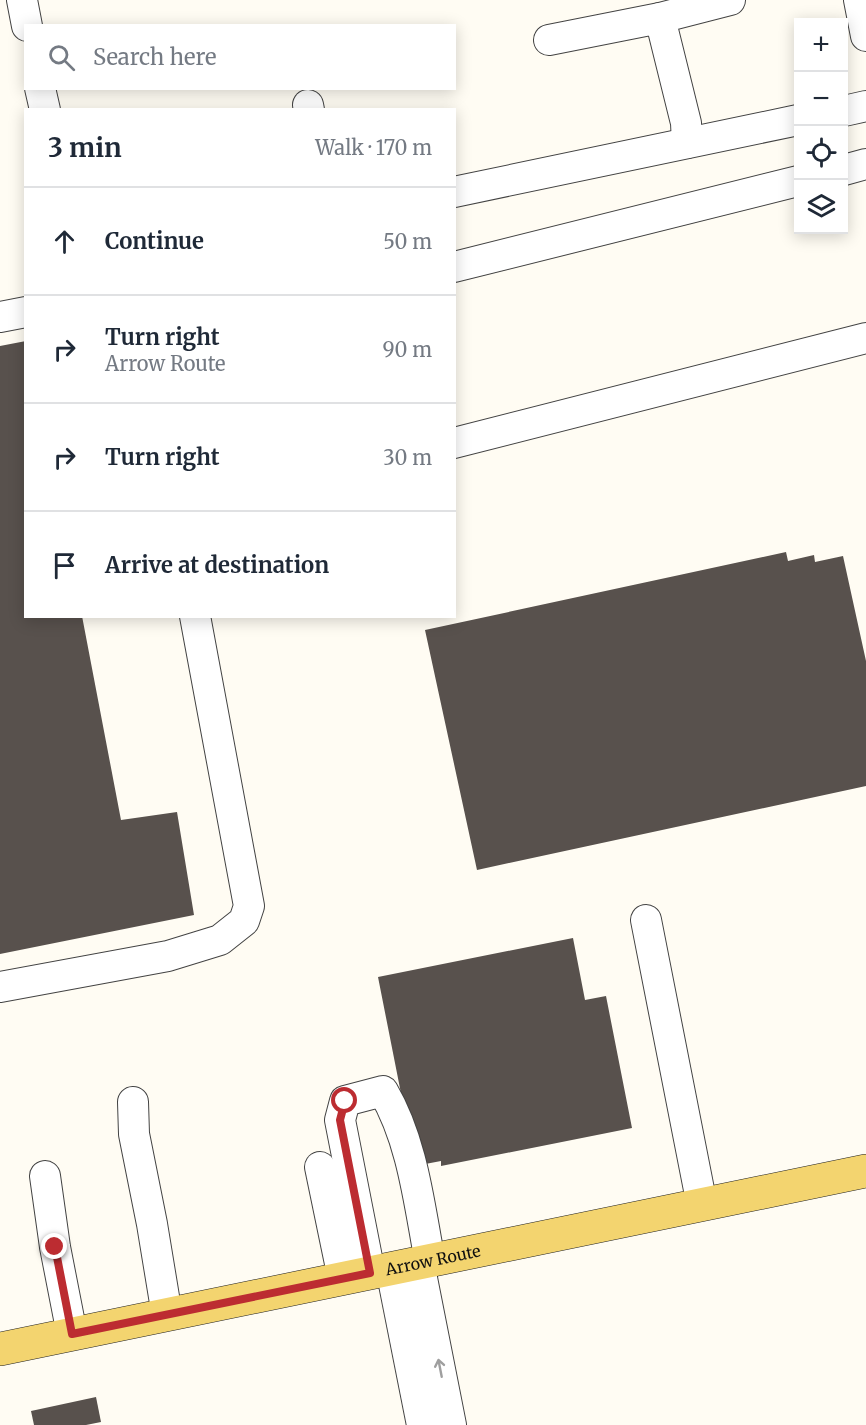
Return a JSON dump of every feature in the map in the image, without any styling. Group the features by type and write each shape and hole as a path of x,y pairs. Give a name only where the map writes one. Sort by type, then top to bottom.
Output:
{"main road":[{"name":"Arrow Route","path":"0,1349 866,1171"}],"street":[{"path":"22,0 27,24"},
{"path":"549,40 660,18 730,0"},
{"path":"859,0 866,36"},
{"path":"660,18 686,123 687,143"},
{"path":"40,90 45,108"},
{"path":"848,110 866,106"},
{"path":"456,192 794,121"},
{"path":"848,169 866,165"},
{"path":"456,266 794,182"},
{"path":"0,317 24,312"},
{"path":"456,442 866,338"},
{"path":"0,987 168,956 220,940 244,921 249,906 195,618"},
{"path":"646,920 702,1204"},
{"path":"422,1425 390,1269 409,1154 383,1091 345,1101 340,1120 390,1269 451,1425"},
{"path":"133,1102 134,1134 167,1315"},
{"path":"320,1167 390,1269"},
{"path":"45,1176 55,1247 72,1334"}],"building":[{"path":"24,341 24,618 82,618 121,820 177,812 194,915 0,954 0,346"},
{"path":"786,552 788,561 814,555 815,562 843,556 866,661 866,786 477,870 425,630"},
{"path":"573,938 585,1000 606,996 632,1128 441,1166 441,1161 420,1165 411,1144 378,977"},
{"path":"96,1397 101,1422 86,1425 34,1425 31,1411"}],"route":[{"path":"55,1247 72,1334 370,1273 340,1120 345,1101"}]}
